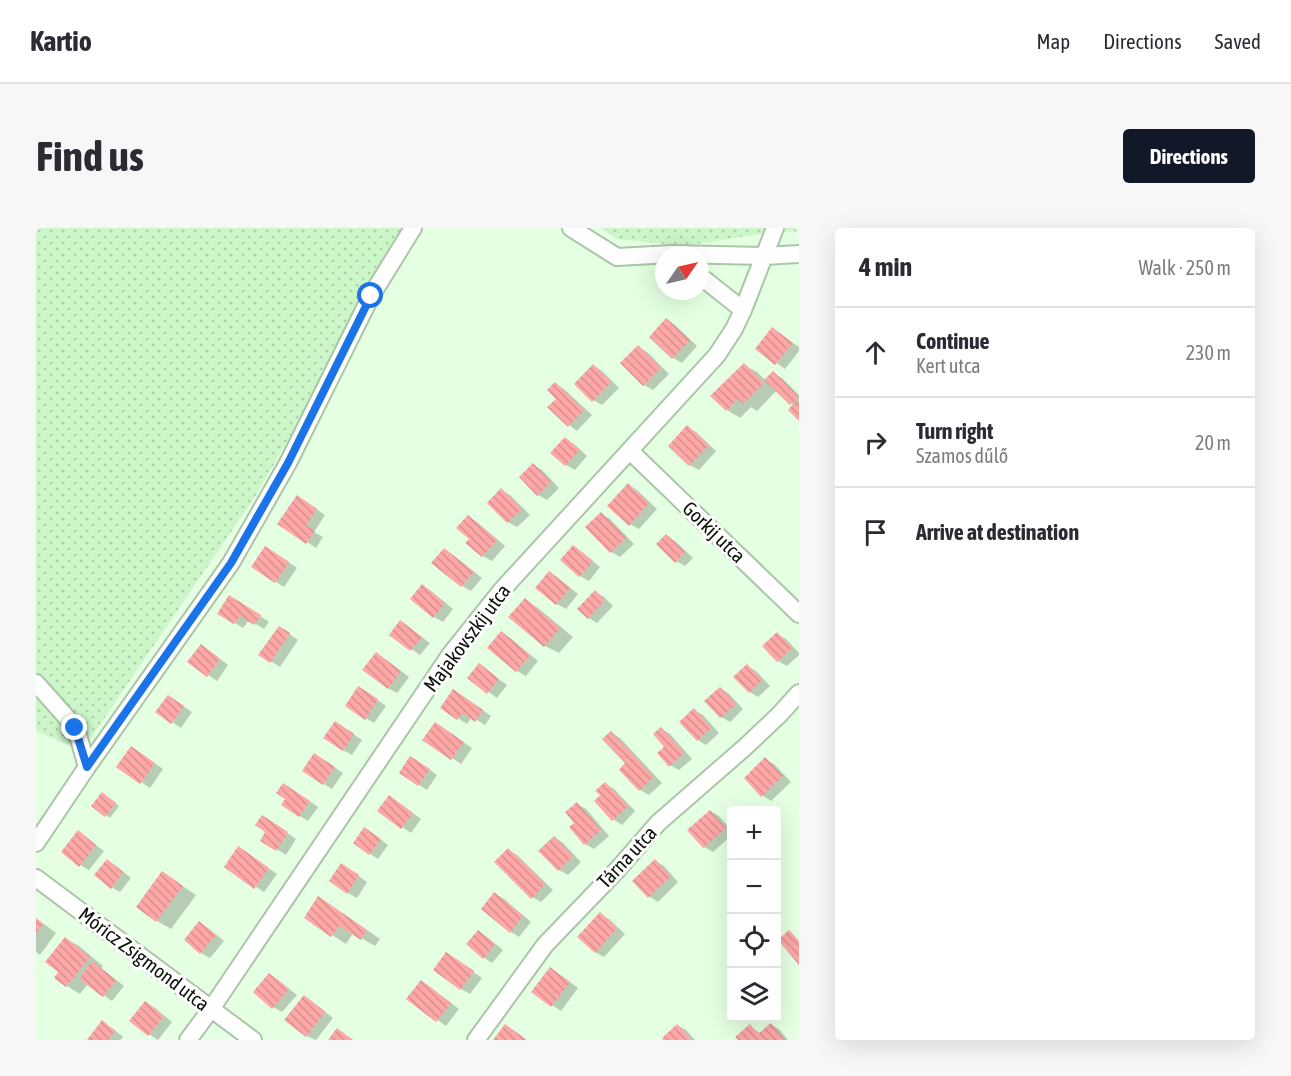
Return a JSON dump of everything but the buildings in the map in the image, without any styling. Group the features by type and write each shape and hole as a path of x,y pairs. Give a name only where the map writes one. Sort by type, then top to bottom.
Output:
{"street":[{"path":"36,843 231,563 288,463 371,296 413,228"},
{"path":"571,228 617,257 655,255"},
{"name":"Majakovszkij utca","path":"188,1040 450,655 501,591 717,355 743,310 774,228"},
{"path":"709,255 799,254"},
{"path":"709,283 743,310"},
{"name":"Gorkij utca","path":"630,451 799,614"},
{"path":"36,684 75,728 87,767"},
{"name":"Tárna utca","path":"476,1040 544,945 658,824 744,748 799,693"},
{"name":"Móricz Zsigmond utca","path":"36,878 253,1040"}],"green space":[{"path":"36,228 414,228 254,498 82,751 36,731"},
{"path":"601,228 799,228 799,231 760,234 684,246 616,239"}],"route":[{"path":"75,728 87,767 231,563 288,463 371,296"}]}
